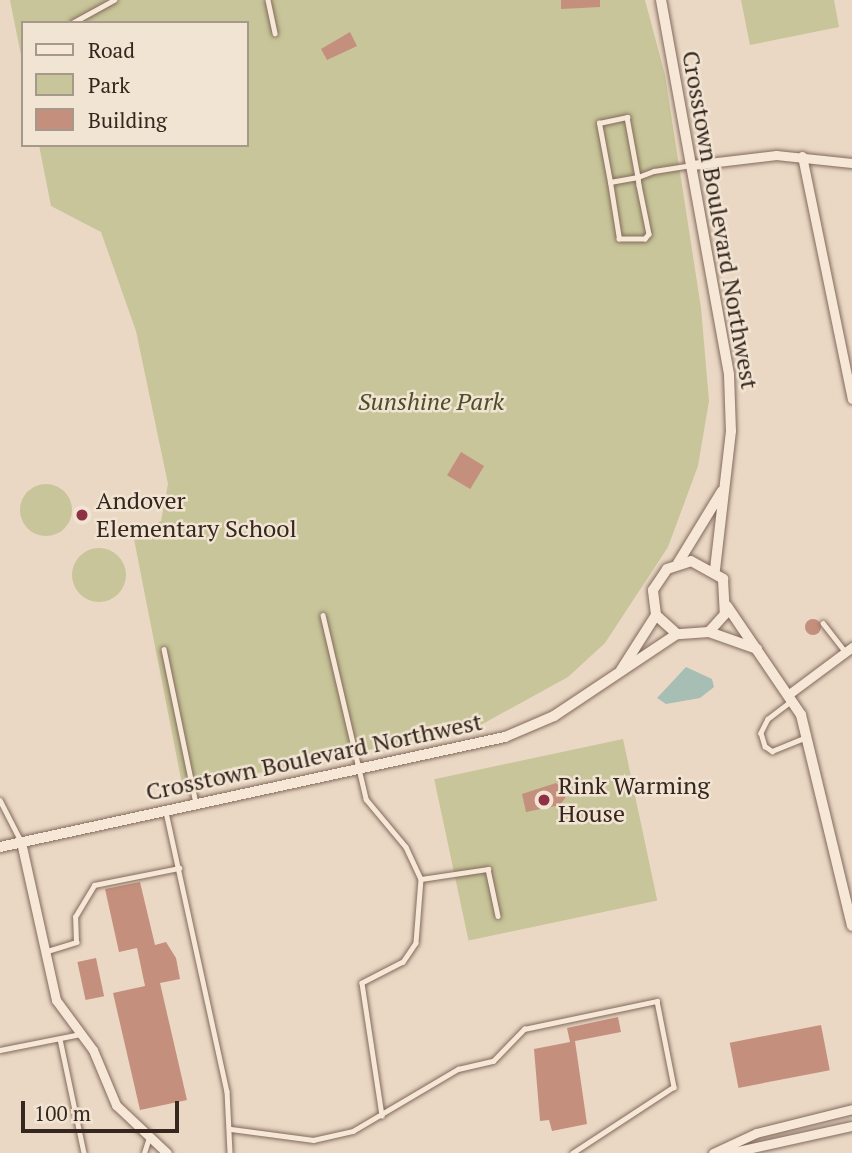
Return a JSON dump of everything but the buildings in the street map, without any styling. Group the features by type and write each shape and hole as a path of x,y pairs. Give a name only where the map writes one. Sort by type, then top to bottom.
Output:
{"street":[{"name":"Crosstown Boulevard Northwest","path":"661,0 729,375 723,489 715,570 727,590 727,606 791,697 808,737 852,926"},
{"path":"692,165 802,156 852,163"},
{"path":"802,156 852,399"},
{"name":"Crosstown Boulevard Northwest","path":"621,670 656,615 653,590 695,545 723,489"},
{"path":"678,563 715,570"},
{"path":"727,606 709,632 757,649"},
{"path":"656,615 677,634"},
{"name":"Crosstown Boulevard Northwest","path":"0,847 360,771 527,728 677,634 709,632"},
{"path":"791,697 849,650"},
{"path":"21,842 43,952 56,999 81,1034 116,1105 167,1153"},
{"path":"713,1153 756,1133 852,1109"},
{"path":"729,1153 852,1126"}],"lane":[{"path":"76,21 114,0"},
{"path":"268,0 275,33"},
{"path":"627,117 649,234 625,242 610,182 599,123 627,117"},
{"path":"610,182 692,165"},
{"path":"323,615 370,808 406,847 421,879 416,943 403,962 362,983 382,1115"},
{"path":"823,623 849,650"},
{"path":"164,649 196,805"},
{"path":"791,697 768,719 761,733 765,746 772,751 808,737"},
{"path":"0,800 21,842"},
{"path":"166,811 231,1129 230,1153"},
{"path":"43,952 76,942 75,917 93,885 178,868"},
{"path":"421,879 488,869 498,915"},
{"path":"231,1129 313,1140 353,1131 458,1069 493,1061 524,1029 657,1001 674,1087 573,1153"},
{"path":"0,1050 81,1034"},
{"path":"60,1039 85,1153"},
{"path":"144,1153 149,1138"}],"green space":[{"name":"Sunshine Park","path":"10,0 645,0 665,75 701,308 709,401 698,466 668,547 605,643 568,677 477,727 183,789 133,534 161,521 168,484 136,331 101,232 51,206 39,147 248,147 248,21 21,21 21,55"},
{"path":"741,0 834,0 839,27 750,45"},
{"path":"46,484 56,486 64,492 70,500 70,520 64,528 56,534 46,536 36,534 28,528 22,520 20,510 22,500 28,492 36,486"},
{"path":"99,548 118,556 126,575 118,594 99,602 80,594 72,575 80,556"},
{"path":"623,739 657,900 469,941 434,779"}],"shaded area":[{"path":"686,667 712,679 714,687 700,698 666,704 657,698"}],"place":[{"name":"Andover Elementary School","path":"82,515"},
{"name":"Rink Warming House","path":"544,800"}]}
